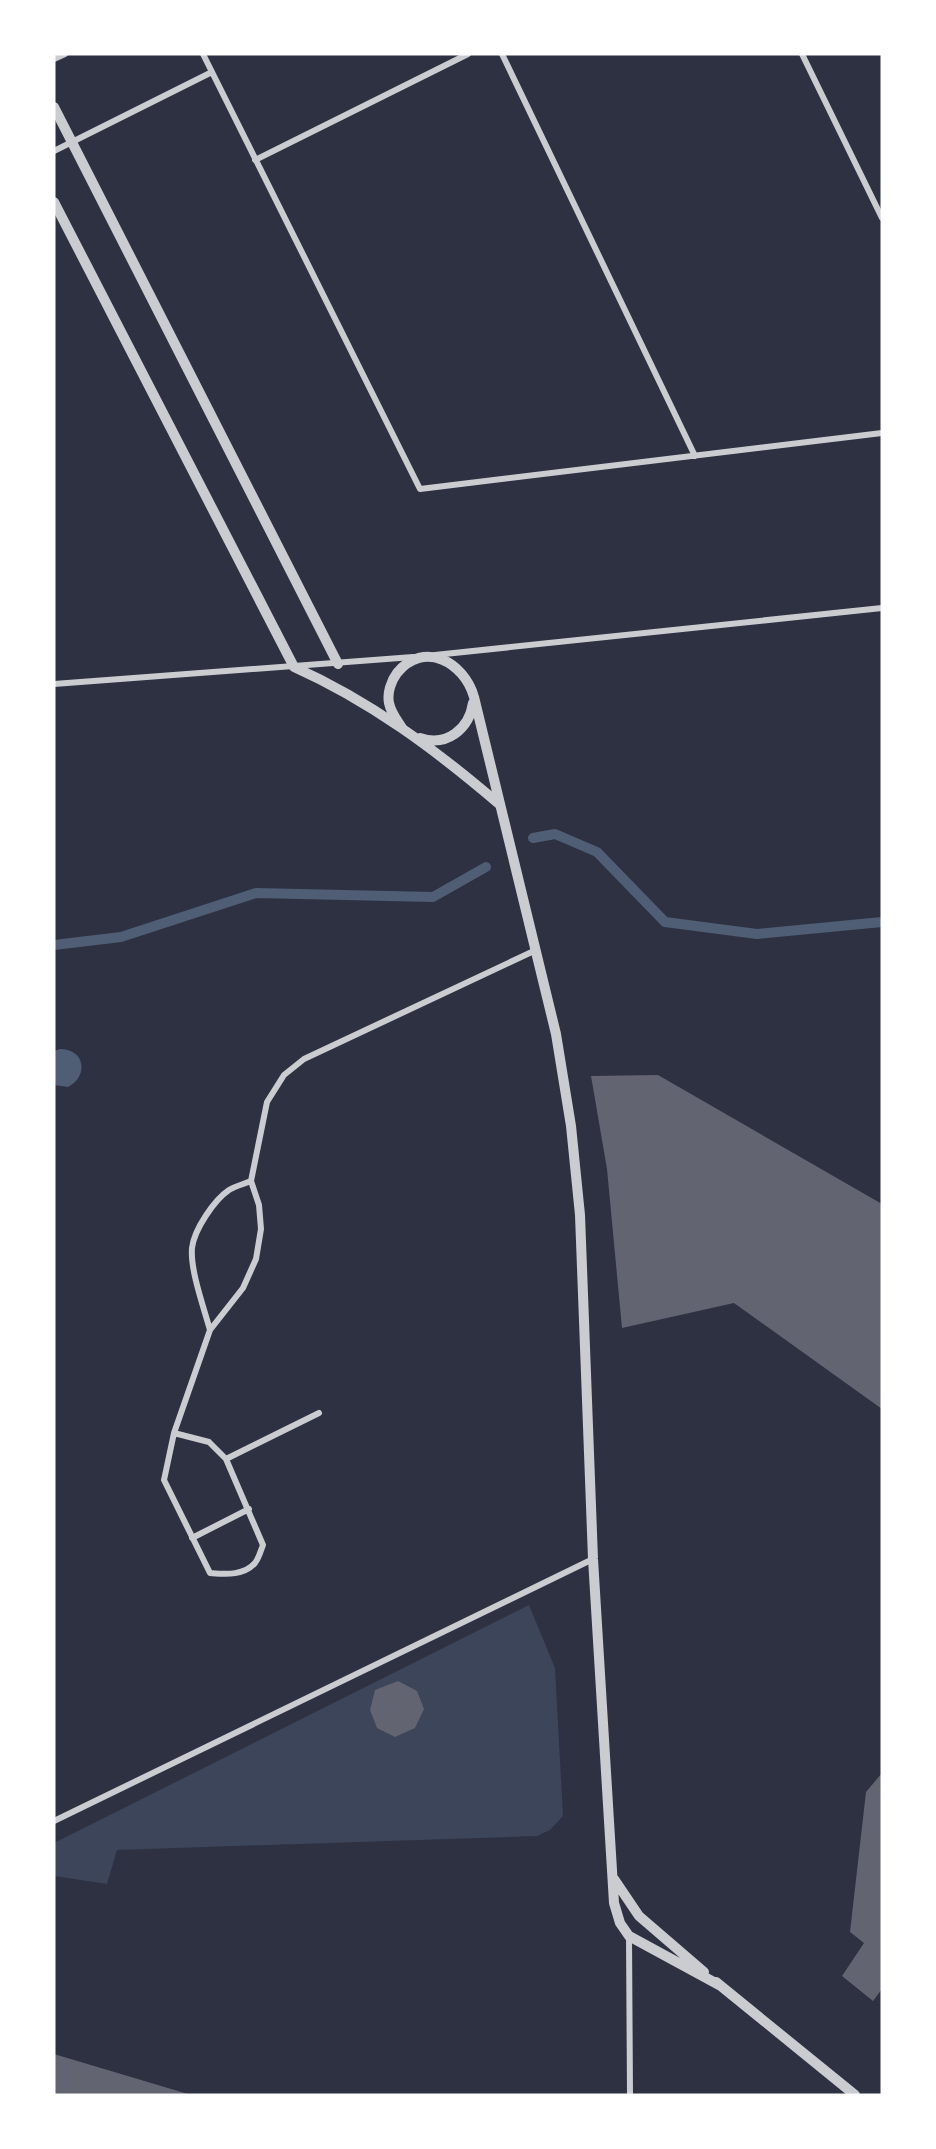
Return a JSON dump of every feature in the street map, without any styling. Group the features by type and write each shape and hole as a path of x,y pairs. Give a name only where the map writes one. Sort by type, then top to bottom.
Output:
{"street":[{"path":"54,59 64,54"},
{"path":"203,54 420,489 882,433"},
{"path":"255,160 468,54"},
{"path":"502,54 695,456"},
{"path":"802,54 882,218"},
{"path":"54,151 212,72"},
{"path":"54,107 338,664"},
{"path":"54,202 294,667 327,682 414,735 500,805"},
{"path":"54,684 338,664 882,608"},
{"path":"402,728 388,702 390,686 401,669 410,661 422,656 439,659 459,670 467,679 474,697 560,1057 571,1126 580,1215 593,1558 614,1903 620,1923 629,1936 721,1986"},
{"path":"414,735 430,741 456,734 468,719 474,697"},
{"path":"174,1432 209,1442 226,1459 263,1545 255,1563 243,1571 230,1574 210,1574 164,1480 174,1432 210,1330 243,1288 256,1259 261,1229 260,1213 251,1181 267,1102 284,1075 304,1059 536,950"},
{"path":"210,1330 196,1277 192,1248 199,1229 213,1206 229,1190 251,1181"},
{"path":"226,1459 319,1413"},
{"path":"192,1538 249,1509"},
{"path":"54,1821 593,1558"},
{"path":"612,1876 639,1916 855,2095"},
{"path":"629,1936 630,2095"}],"shaded area":[{"path":"60,1049 75,1053 81,1064 79,1076 68,1087 54,1085 54,1051"},
{"path":"529,1605 555,1668 563,1816 550,1830 537,1836 117,1850 107,1884 54,1876 54,1843"}],"building":[{"path":"658,1075 882,1204 882,1409 734,1303 622,1328 607,1169 591,1076"},
{"path":"398,1681 417,1691 424,1709 415,1728 395,1737 377,1728 370,1710 375,1690"},
{"path":"882,1773 882,1989 873,2001 842,1976 864,1943 850,1932 866,1792"},
{"path":"54,2054 188,2094 188,2095 54,2095"}],"waterway":[{"path":"533,838 555,834 597,852 665,922 757,934 882,922"},
{"path":"54,945 121,937 256,893 433,897 486,867"}]}
